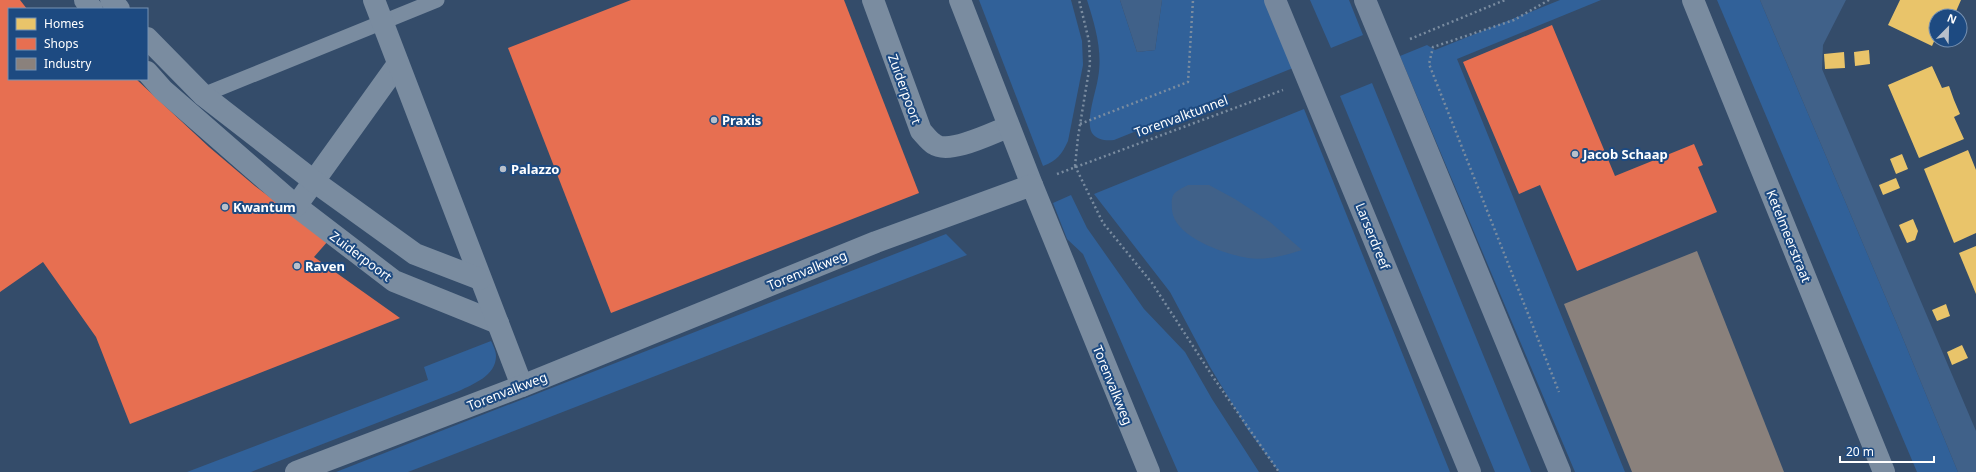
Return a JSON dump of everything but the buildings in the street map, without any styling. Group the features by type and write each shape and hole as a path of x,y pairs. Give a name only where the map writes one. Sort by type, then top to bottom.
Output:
{"main road":[{"name":"Larserdreef","path":"1275,0 1470,472"},
{"path":"1365,0 1560,472"}],"street":[{"path":"85,0 91,8"},
{"path":"111,0 118,8"},
{"path":"374,0 522,386"},
{"name":"Zuiderpoort","path":"873,0 920,131 934,145 947,148 960,145 1008,127"},
{"path":"960,0 1008,127 1032,185"},
{"name":"Ketelmeerstraat","path":"1693,0 1884,472"},
{"path":"148,39 203,95 315,182 415,254 480,279"},
{"path":"296,206 315,182 398,64"},
{"name":"Zuiderpoort","path":"148,73 163,90 296,206 394,281 498,323"},
{"name":"Torenvalkweg","path":"296,472 522,386 876,242 1032,185 1149,472"}],"lane":[{"path":"203,95 382,21 438,0"}],"path":[{"path":"1079,0 1089,41 1090,64 1075,166 1103,222 1152,284 1213,377 1279,472"},
{"path":"1080,124 1188,82 1193,0"},
{"path":"1404,41 1506,0"},
{"path":"1549,0 1514,20 1433,48 1429,64 1562,398"},
{"name":"Torenvalktunnel","path":"1075,166 1287,88"}],"shaded area":[{"path":"979,0 1071,0 1082,41 1083,65 1068,141 1064,150 1052,162 1043,166"},
{"path":"1087,0 1120,0 1137,52 1155,50 1162,0 1265,0 1293,68 1114,140 1102,140 1092,133 1090,128 1090,114 1098,78 1100,58 1095,29"},
{"path":"1120,0 1162,0 1155,50 1137,52"},
{"path":"1310,0 1349,0 1363,35 1331,48"},
{"path":"1560,0 1601,0 1457,59 1625,472 1575,472 1400,56 1427,45 1435,50"},
{"path":"1717,0 1760,0 1958,472 1917,472"},
{"path":"1760,0 1846,0 1823,45 1822,69 1976,431 1976,472 1958,472"},
{"path":"1372,83 1531,472 1495,472 1340,96"},
{"path":"1304,109 1450,472 1279,472 1248,430 1210,367 1170,292 1094,194"},
{"path":"1188,185 1209,185 1235,199 1270,222 1302,250 1275,257 1255,259 1226,253 1202,243 1181,228 1175,220 1172,210 1172,200 1174,194"},
{"path":"1071,195 1087,228 1144,309 1185,352 1212,399 1259,472 1178,472 1083,254 1067,239 1053,203"},
{"path":"946,234 967,255 408,472 336,472"},
{"path":"491,341 496,356 492,369 477,382 459,391 251,472 187,472 428,380 424,367"}],"place":[{"name":"Praxis","path":"714,120"},
{"name":"Jacob Schaap","path":"1575,154"},
{"name":"Palazzo","path":"503,169"},
{"name":"Kwantum","path":"225,207"},
{"name":"Raven","path":"297,266"}]}
